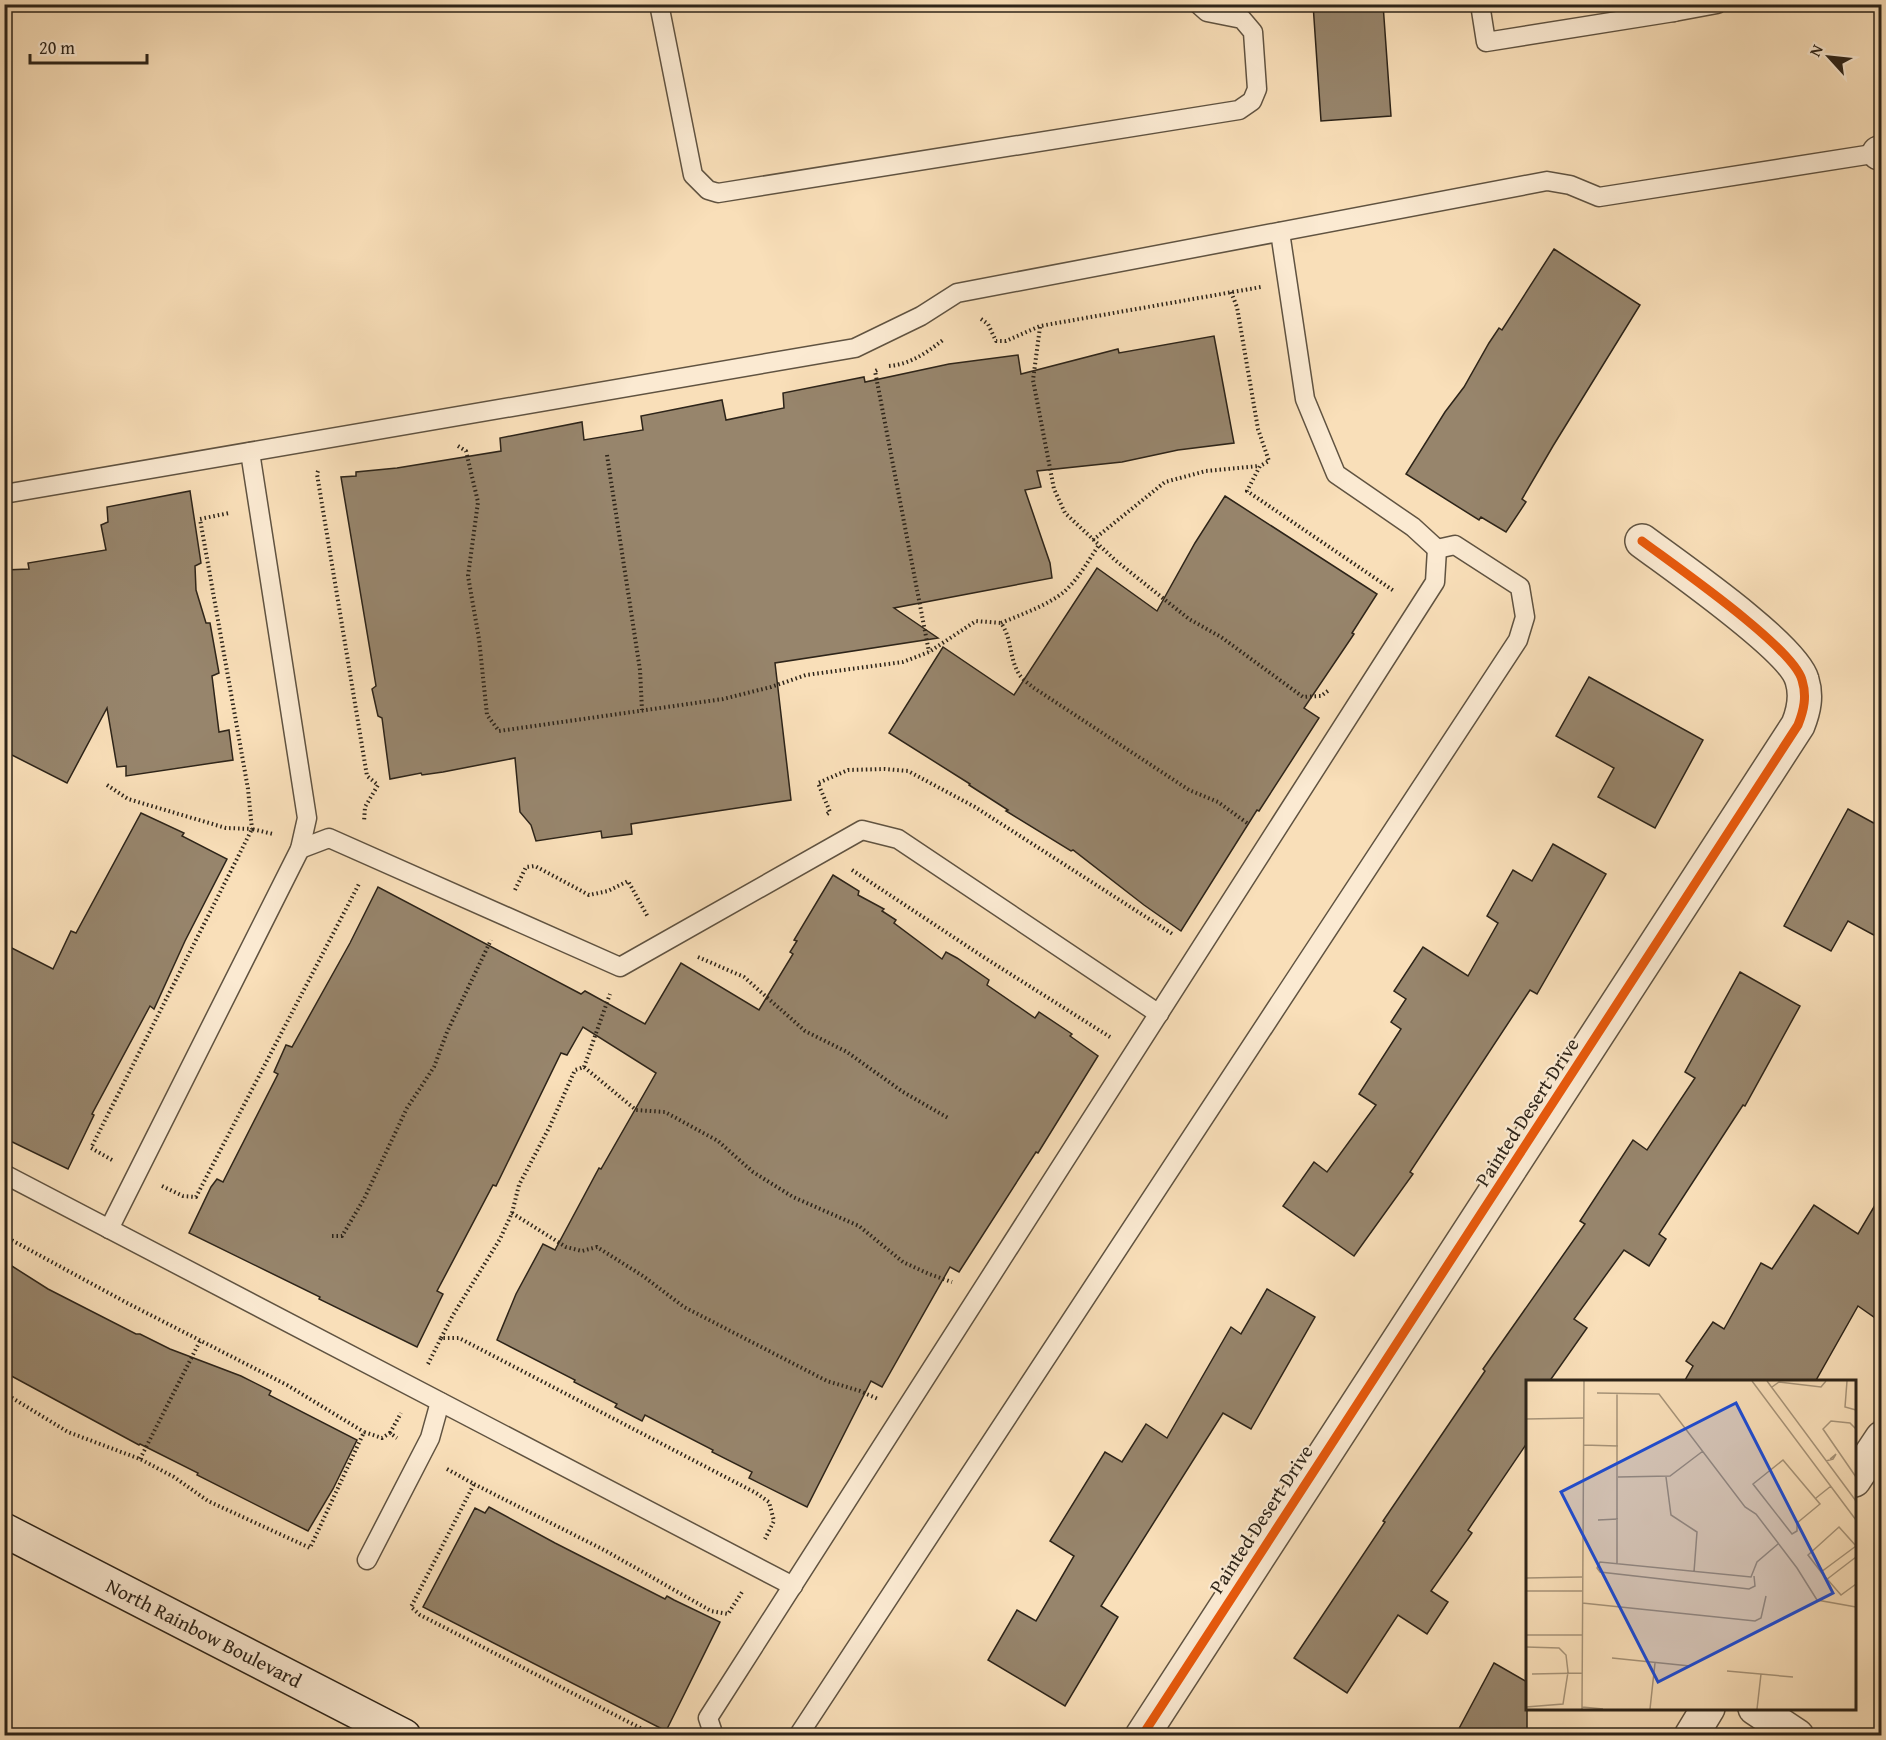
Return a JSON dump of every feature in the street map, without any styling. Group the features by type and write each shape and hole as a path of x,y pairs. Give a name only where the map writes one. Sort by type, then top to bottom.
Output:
{"street":[{"name":"Painted Desert Drive","path":"1142,1736 1798,725 1803,713 1805,698 1802,679 1795,664 1735,612 1642,541"},
{"path":"1856,1477 1881,1438"},
{"name":"North Rainbow Boulevard","path":"4,1530 404,1736"},
{"path":"1691,1736 1707,1710"},
{"path":"1758,1710 1797,1736"}],"lane":[{"path":"659,4 693,175 708,190 718,193 1239,110 1252,101 1257,89 1253,32 1242,19 1207,12 1198,4"},
{"path":"1480,4 1486,42 1673,8 1717,4"},
{"path":"4,494 855,348 921,316 957,293 1547,181 1570,185 1599,197 1880,153"},
{"path":"1280,232 1305,399 1336,474 1413,528 1437,549"},
{"path":"109,1229 302,843 308,818 250,452"},
{"path":"798,1736 1518,640 1525,617 1520,587 1455,545 1437,549"},
{"path":"714,1736 708,1718 1435,582 1437,549"},
{"path":"302,843 329,838 620,967 862,830 898,839 1159,1014"},
{"path":"4,1174 793,1586"},
{"path":"367,1560 430,1438 440,1402"}],"path":[{"path":"976,315 988,324 996,340 1006,341 1040,327 1288,282"},
{"path":"1093,540 1165,482 1206,471 1260,466 1269,461 1258,429 1236,307 1231,292"},
{"path":"1040,327 1033,380 1054,489 1065,513 1115,560 1189,619 1221,637 1303,697 1321,696 1333,686"},
{"path":"929,652 875,371 882,367 904,365 950,335"},
{"path":"457,446 466,451 478,502 468,576 480,639 487,715 500,731 723,699 771,687 806,675 903,662 929,652 976,621 1001,623 1038,607 1064,592 1099,545"},
{"path":"607,455 640,670 642,710"},
{"path":"259,508 200,519 248,789 252,829 91,1148 183,1196 196,1197 363,877 365,807 378,785 367,776 317,474 320,465"},
{"path":"1260,466 1247,491 1395,592 1390,606 1412,617"},
{"path":"1001,623 1007,630 1013,658 1020,675 1034,688 1189,790 1218,802 1270,839"},
{"path":"1134,1053 847,866 829,849 811,824 830,812 818,783 848,770 908,771 975,807 1199,951"},
{"path":"107,785 128,799 226,828 252,829 281,835 302,843"},
{"path":"332,1236 342,1236 364,1199 406,1108 434,1067 447,1032 526,867 535,866 589,895 608,891 628,881 650,919 692,955 744,977 805,1031 847,1052 903,1092 948,1118"},
{"path":"584,1067 620,967"},
{"path":"415,1389 453,1315 500,1239 512,1213 519,1185 550,1126 575,1070 584,1067"},
{"path":"584,1067 636,1110 665,1112 718,1141 753,1172 793,1197 859,1226 903,1262 980,1294"},
{"path":"512,1213 566,1247 582,1251 597,1247 643,1276 684,1307 827,1381 860,1391 904,1413"},
{"path":"4,1236 286,1385 364,1432 382,1438 390,1433 474,1484 606,1551 711,1611 728,1614 742,1591 774,1521 769,1502 756,1493 459,1338 441,1338"},
{"path":"140,1459 200,1341"},
{"path":"4,1393 68,1432 140,1459 174,1477 208,1501 310,1548 364,1432"},
{"path":"474,1484 411,1607 420,1615 656,1736"}],"building":[{"path":"1313,4 1383,4 1391,116 1321,121"},
{"path":"1554,249 1640,305 1553,446 1522,499 1526,502 1506,532 1481,517 1479,520 1406,474 1445,412 1464,387 1489,343 1499,328 1502,330"},
{"path":"1214,336 1234,443 1178,450 1122,462 1037,471 1041,487 1025,490 1050,563 1052,578 894,608 938,638 775,663 791,800 631,824 632,834 602,838 601,831 536,841 531,825 520,812 515,758 443,772 422,775 421,773 390,779 382,718 378,716 372,689 376,686 341,477 356,476 356,472 397,468 501,451 500,438 582,422 584,440 643,430 641,416 722,400 726,420 784,408 783,393 864,377 865,382 949,364 1018,355 1021,374 1118,349 1119,353"},
{"path":"190,491 201,563 195,566 196,590 206,623 210,623 219,673 212,676 219,732 229,730 233,760 126,776 126,766 117,767 107,708 67,783 4,751 4,706 9,697 4,660 4,570 29,569 28,563 106,550 101,525 108,522 107,507"},
{"path":"1225,496 1377,594 1352,633 1354,634 1304,708 1319,718 1259,811 1257,810 1181,931 1073,850 1071,851 1006,811 1008,810 970,784 889,733 943,647 1014,695 1097,568 1157,611 1195,543"},
{"path":"1589,677 1703,740 1655,828 1598,797 1614,768 1556,736"},
{"path":"1848,809 1881,827 1881,939 1848,921 1831,951 1784,926"},
{"path":"141,813 184,833 182,836 227,859 185,941 154,1009 150,1006 92,1114 94,1115 68,1169 4,1138 4,944 53,969 71,931 76,933"},
{"path":"1553,844 1606,874 1537,994 1530,990 1410,1172 1413,1174 1354,1256 1283,1206 1314,1162 1327,1172 1376,1105 1359,1094 1401,1029 1391,1022 1406,999 1394,991 1423,947 1468,976 1498,923 1487,916 1513,870 1532,881"},
{"path":"833,875 859,891 858,895 884,909 882,911 896,920 894,923 942,959 946,952 957,958 989,980 987,985 1035,1018 1039,1012 1072,1034 1070,1036 1098,1056 1038,1153 1036,1152 959,1272 950,1267 882,1387 871,1381 807,1507 749,1478 752,1472 712,1452 713,1450 645,1415 642,1421 615,1407 617,1404 574,1382 575,1380 497,1340 516,1294 543,1244 555,1250 599,1168 601,1169 656,1073 583,1027 567,1055 561,1053 496,1186 493,1185 437,1291 443,1294 417,1347 189,1233 211,1187 217,1179 223,1182 278,1074 274,1072 286,1045 292,1047 350,943 378,887 581,994 585,991 645,1024 681,963 759,1010 793,954 790,952 797,941 794,940"},
{"path":"1740,972 1800,1006 1745,1106 1743,1105 1659,1234 1666,1239 1649,1266 1624,1250 1574,1319 1587,1328 1550,1380 1526,1380 1526,1444 1468,1530 1472,1533 1431,1591 1448,1602 1427,1634 1398,1615 1347,1693 1294,1658 1385,1522 1383,1521 1485,1371 1483,1369 1585,1224 1580,1221 1633,1140 1647,1150 1695,1078 1685,1072"},
{"path":"1881,1195 1881,1322 1858,1306 1816,1380 1685,1380 1693,1366 1686,1361 1713,1322 1724,1329 1761,1263 1772,1269 1814,1205 1858,1234"},
{"path":"4,1261 48,1289 136,1334 241,1376 271,1391 269,1395 357,1440 333,1489 308,1531 197,1475 198,1473 139,1445 4,1372"},
{"path":"1267,1289 1315,1317 1251,1429 1223,1413 1101,1606 1118,1617 1065,1706 988,1660 1017,1610 1036,1621 1074,1556 1050,1541 1105,1452 1122,1462 1146,1424 1167,1438 1231,1327 1241,1334"},
{"path":"489,1507 665,1599 667,1596 720,1622 666,1731 423,1607 475,1508 485,1513"},
{"path":"1494,1663 1526,1681 1527,1736 1455,1736"}],"cycle path":[{"path":"1142,1736 1798,725 1805,697 1802,680 1794,666 1778,648 1731,607 1642,541"}]}
